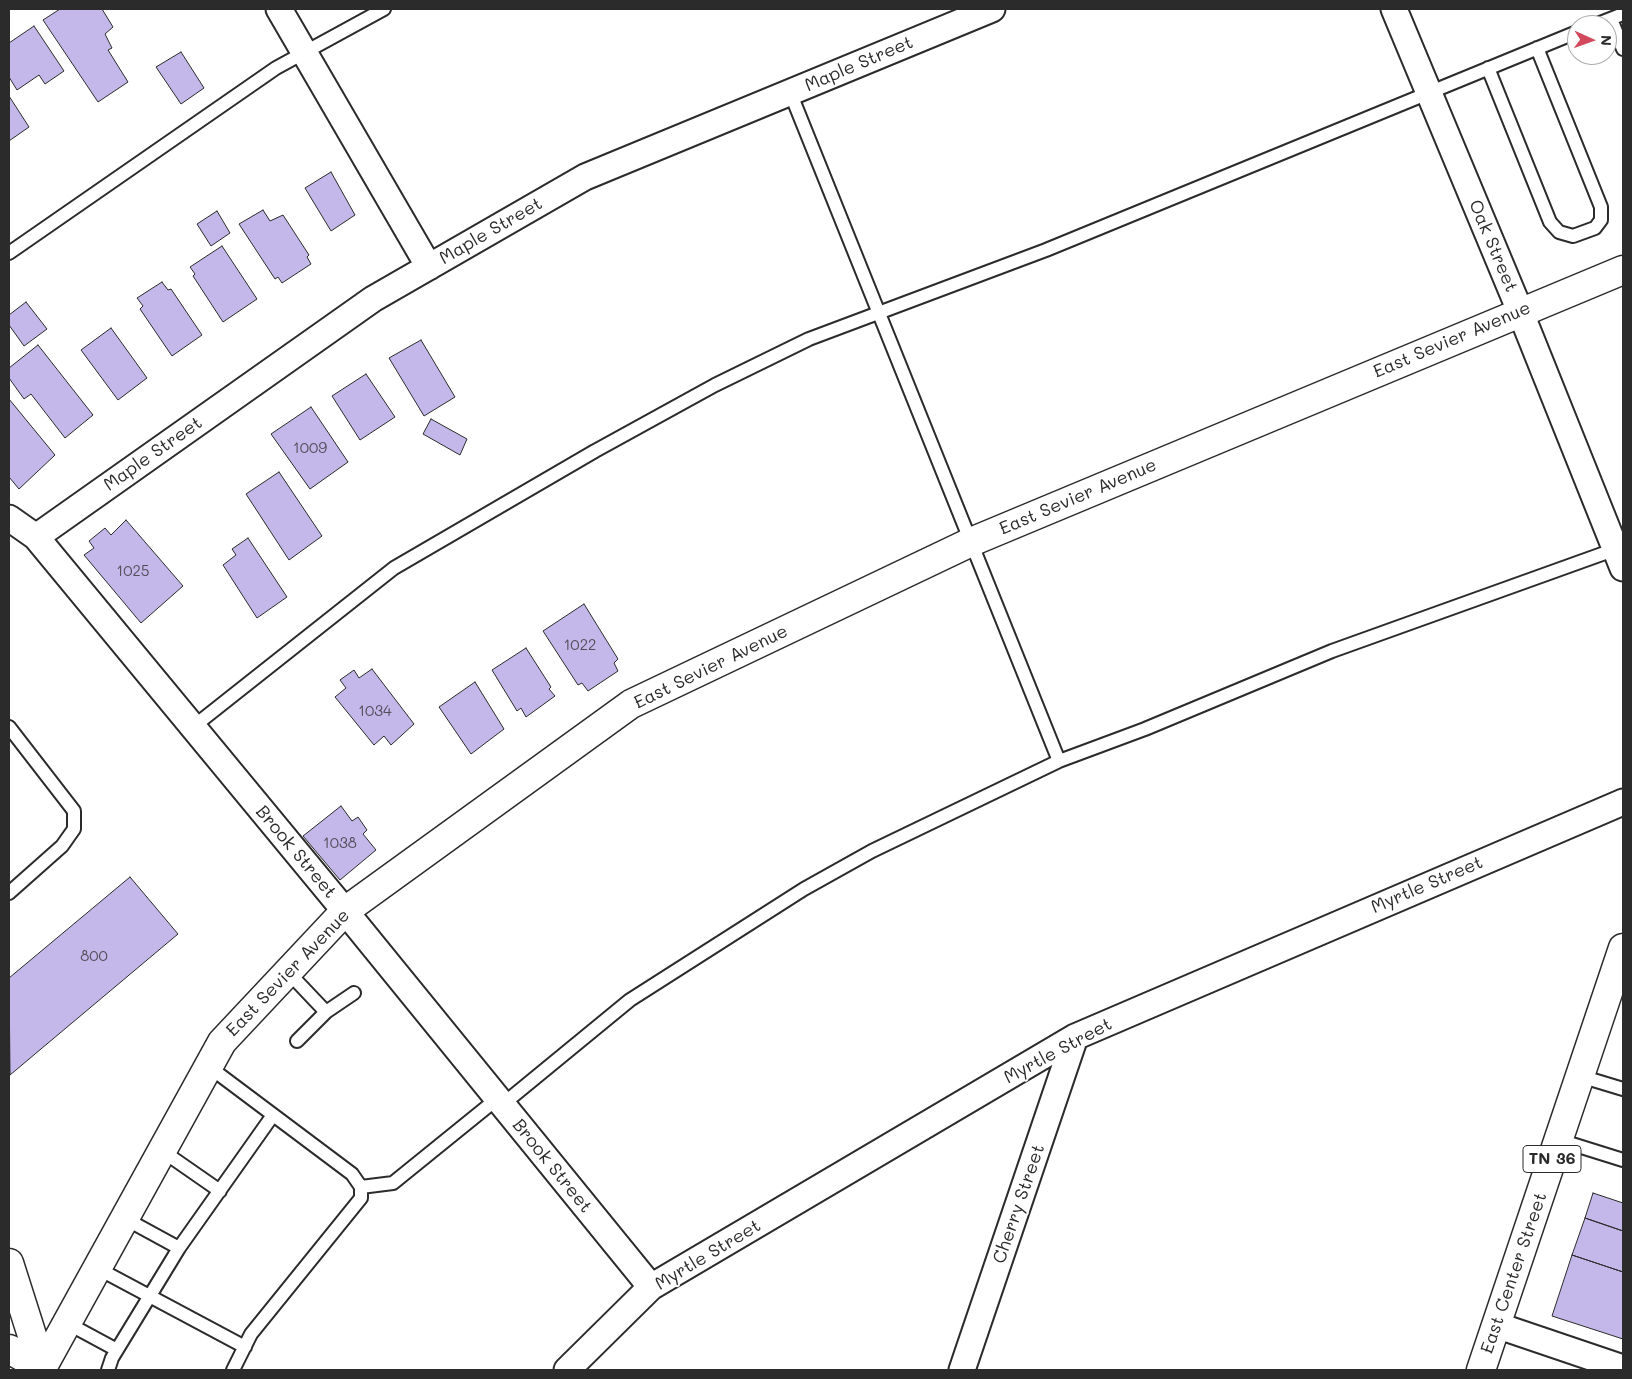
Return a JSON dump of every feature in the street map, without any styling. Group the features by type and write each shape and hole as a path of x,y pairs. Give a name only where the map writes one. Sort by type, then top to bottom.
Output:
{"street":[{"path":"279,9 429,267"},
{"name":"Maple Street","path":"36,537 373,299 585,177 992,9"},
{"name":"Oak Street","path":"1394,9 1520,311 1621,562"},
{"name":"East Sevier Avenue","path":"42,1370 161,1150 222,1042 345,911 631,704 971,542 1520,311 1623,270"},
{"name":"Brook Street","path":"9,518 36,537 345,911 651,1288"},
{"name":"Myrtle Street","path":"567,1370 651,1288 1075,1037 1623,802"},
{"name":"East Center Street","path":"1481,1370 1623,948"},
{"name":"Cherry Street","path":"962,1370 1075,1037"},
{"path":"9,1263 42,1370"},
{"path":"1496,1325 1623,1368"},
{"path":"9,1348 42,1370"}],"lane":[{"path":"9,253 276,68 305,54 384,9"},
{"path":"1617,34 1623,49"},
{"path":"193,727 394,568 569,466 715,385 809,339 1046,250 1567,36"},
{"path":"1488,68 1550,222 1559,232 1573,236 1595,228 1601,220 1601,207 1537,48"},
{"path":"790,92 1059,761"},
{"path":"361,1187 393,1183 630,1000 700,953 804,889 872,851 1059,761 1145,729 1332,651 1621,562"},
{"path":"9,728 74,811 74,829 62,846 9,893"},
{"path":"288,972 326,1012"},
{"path":"297,1042 326,1012 354,993"},
{"path":"208,1066 352,1174 361,1187 361,1198 251,1334 233,1370"},
{"path":"1580,1076 1623,1089"},
{"path":"108,1370 117,1350 179,1248 273,1115"},
{"path":"1558,1140 1623,1160"},
{"path":"161,1150 220,1191"},
{"path":"124,1218 179,1248"},
{"path":"97,1268 245,1347"},
{"path":"67,1323 117,1350"}],"building":[{"path":"60,9 102,9 113,27 105,34 112,48 108,50 128,82 98,102 43,20"},
{"path":"34,26 64,71 45,84 39,75 17,90 9,77 9,43"},
{"path":"181,52 204,88 181,104 156,67"},
{"path":"9,96 29,127 9,141"},
{"path":"331,172 355,215 331,231 305,188"},
{"path":"263,210 270,221 283,215 309,255 307,257 311,264 282,283 278,277 275,279 239,224"},
{"path":"217,211 230,233 211,246 197,224"},
{"path":"222,246 257,299 223,322 193,276 195,274 190,267"},
{"path":"162,282 168,290 171,289 202,335 172,356 140,309 143,306 137,298"},
{"path":"26,302 47,329 24,346 9,325 9,315"},
{"path":"111,328 147,378 118,400 81,350"},
{"path":"421,340 455,397 424,416 389,358"},
{"path":"38,345 93,415 65,438 31,394 24,399 9,378 9,368"},
{"path":"366,374 395,417 360,440 332,396"},
{"path":"9,399 55,455 19,489 9,477"},
{"path":"311,407 348,462 310,489 271,434"},
{"path":"431,419 467,439 460,455 423,434"},
{"path":"279,472 322,536 289,560 246,494"},
{"path":"126,520 183,586 141,623 84,555 94,548 89,541 105,528 111,535"},
{"path":"248,538 287,597 257,618 223,565 236,555 232,549"},
{"path":"584,604 618,659 614,663 618,671 588,691 582,683 578,685 543,631"},
{"path":"526,648 551,687 549,689 555,696 526,717 521,708 517,711 492,670"},
{"path":"372,669 414,724 391,745 384,736 374,745 335,697 346,688 340,680 354,670 359,678"},
{"path":"475,682 504,729 471,754 439,707"},
{"path":"341,806 352,821 358,817 367,830 363,834 376,850 340,880 303,836"},
{"path":"130,877 178,934 10,1075 9,978"},
{"path":"1593,1193 1623,1203 1623,1231 1585,1218"},
{"path":"1585,1218 1623,1231 1623,1272 1572,1255"},
{"path":"1572,1255 1623,1272 1623,1339 1552,1316"}]}
